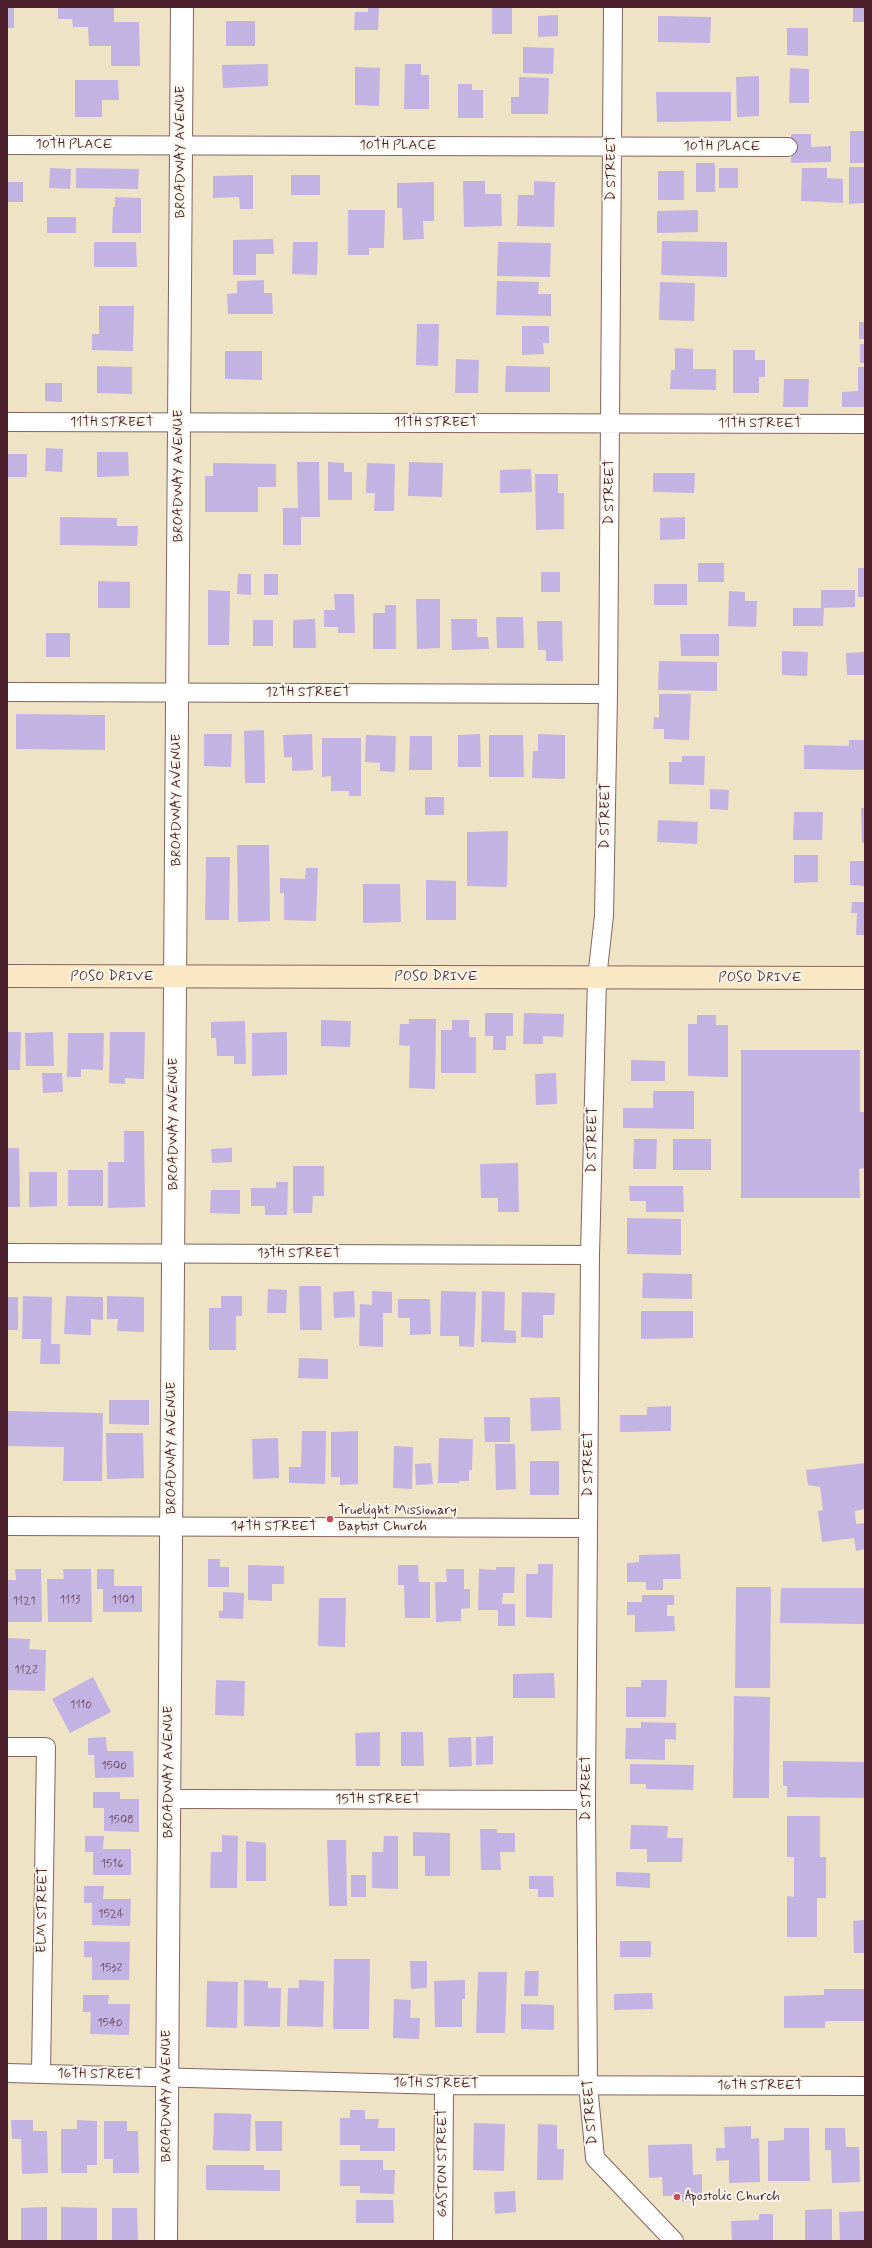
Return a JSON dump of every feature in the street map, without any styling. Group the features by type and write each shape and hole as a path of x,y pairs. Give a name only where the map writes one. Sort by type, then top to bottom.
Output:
{"main road":[{"name":"POSO DRIVE","path":"7,976 865,978"}],"street":[{"name":"BROADWAY AVENUE","path":"166,2241 182,7"},
{"name":"D STREET","path":"613,7 608,694 604,916 597,978 590,1255 586,1800 588,2085 594,2158 674,2241"},
{"name":"10TH PLACE","path":"7,145 788,147"},
{"name":"11TH STREET","path":"7,422 865,424"},
{"name":"12TH STREET","path":"7,692 608,694"},
{"name":"13TH STREET","path":"7,1253 590,1255"},
{"name":"14TH STREET","path":"7,1526 588,1528"},
{"name":"ELM STREET","path":"7,1747 46,1747 41,2074"},
{"name":"15TH STREET","path":"169,1799 586,1800"},
{"name":"16TH STREET","path":"7,2073 168,2076 444,2085 865,2086"},
{"name":"GASTON STREET","path":"443,2241 444,2085"}],"building":[{"path":"7,7 14,7 14,28 7,28"},
{"path":"368,7 379,7 378,30 354,30 355,12 368,12"},
{"path":"853,7 865,7 865,22 853,22"},
{"path":"58,8 114,8 114,22 139,22 140,66 111,66 111,46 89,46 88,27 73,27 72,19 58,19"},
{"path":"492,8 512,8 512,34 492,34"},
{"path":"558,15 558,36 538,37 538,16"},
{"path":"658,16 711,17 710,43 658,42"},
{"path":"226,21 255,21 255,46 226,46"},
{"path":"787,28 808,28 808,56 787,55"},
{"path":"523,47 554,48 553,74 523,73"},
{"path":"268,64 268,86 223,88 222,65"},
{"path":"405,64 421,64 421,75 429,75 429,109 404,109"},
{"path":"355,67 380,68 379,106 355,105"},
{"path":"790,68 809,69 809,103 789,103"},
{"path":"759,76 759,116 737,117 736,77"},
{"path":"519,77 549,78 548,114 511,114 511,97 519,97"},
{"path":"75,80 118,80 119,100 102,100 102,117 75,117"},
{"path":"458,84 472,84 472,90 483,90 483,118 458,118"},
{"path":"656,92 731,92 731,121 657,122"},
{"path":"850,131 865,131 865,163 850,163"},
{"path":"791,134 811,134 811,147 831,146 831,162 791,163"},
{"path":"696,163 715,163 715,192 696,192"},
{"path":"849,167 865,167 865,203 849,204"},
{"path":"50,168 71,169 70,189 49,188"},
{"path":"76,168 139,169 138,189 76,188"},
{"path":"719,168 738,168 738,188 719,188"},
{"path":"802,168 827,168 827,178 843,179 843,203 801,201"},
{"path":"658,171 684,171 684,200 658,200"},
{"path":"253,175 253,209 240,209 239,197 213,198 213,176"},
{"path":"291,175 320,175 320,195 291,195"},
{"path":"463,181 485,181 485,194 501,194 502,226 464,227"},
{"path":"534,181 555,182 554,227 517,226 518,195 534,195"},
{"path":"7,182 23,182 23,202 7,202"},
{"path":"434,182 434,221 423,221 424,239 403,240 402,208 397,208 397,183"},
{"path":"115,197 141,198 141,233 112,233"},
{"path":"348,210 385,210 384,248 369,248 369,255 348,255"},
{"path":"698,210 698,232 657,233 657,211"},
{"path":"47,217 76,217 76,233 47,233"},
{"path":"273,239 274,254 256,254 256,275 233,275 233,240"},
{"path":"662,241 727,242 727,277 661,275"},
{"path":"94,242 136,242 137,267 94,267"},
{"path":"293,242 318,242 317,275 292,274"},
{"path":"498,242 551,243 550,277 497,276"},
{"path":"264,280 264,293 272,293 273,314 228,314 227,294 237,293 237,281"},
{"path":"497,281 539,282 538,294 551,294 551,316 496,315"},
{"path":"660,282 695,283 694,321 659,320"},
{"path":"99,306 134,306 133,351 92,350 92,334 99,334"},
{"path":"859,322 865,322 865,339 859,339"},
{"path":"417,324 439,324 438,366 416,365"},
{"path":"522,326 549,326 549,343 543,343 544,354 522,355"},
{"path":"860,344 865,344 865,363 860,363"},
{"path":"675,348 693,349 693,369 716,369 716,390 670,389 671,370 675,370"},
{"path":"733,350 755,350 755,360 765,360 765,377 759,377 759,393 733,393"},
{"path":"225,351 262,351 262,380 225,379"},
{"path":"456,359 479,360 478,393 455,393"},
{"path":"97,366 132,367 132,394 97,393"},
{"path":"506,366 550,367 550,392 505,392"},
{"path":"858,367 865,367 865,407 842,407 842,392 858,391"},
{"path":"784,379 809,379 808,407 783,407"},
{"path":"45,383 62,383 62,402 45,401"},
{"path":"46,448 63,449 62,472 45,471"},
{"path":"97,452 128,452 129,476 97,477"},
{"path":"7,454 27,454 27,477 7,477"},
{"path":"297,462 319,462 320,517 301,517 301,545 283,545 283,508 298,508"},
{"path":"328,462 344,463 344,472 352,472 352,500 328,500"},
{"path":"409,462 443,463 442,497 408,496"},
{"path":"213,463 276,464 276,487 258,487 258,512 205,512 205,476 213,476"},
{"path":"367,463 395,464 394,511 374,511 375,493 366,493"},
{"path":"531,469 532,492 500,493 500,470"},
{"path":"653,473 695,473 694,493 653,492"},
{"path":"535,474 558,474 558,493 564,493 564,529 536,530"},
{"path":"60,517 117,518 117,526 138,526 137,546 60,545"},
{"path":"685,517 685,539 660,540 660,518"},
{"path":"698,563 724,563 724,582 698,582"},
{"path":"858,568 865,568 865,597 858,597"},
{"path":"541,572 560,572 560,592 541,592"},
{"path":"238,574 251,574 251,595 237,594"},
{"path":"264,574 278,574 278,595 264,595"},
{"path":"98,581 130,582 130,608 98,608"},
{"path":"654,584 687,584 687,605 654,605"},
{"path":"208,590 230,591 229,645 208,645"},
{"path":"821,590 855,590 855,607 821,608"},
{"path":"729,591 745,592 745,601 757,601 756,627 728,626"},
{"path":"334,594 354,594 355,633 338,633 338,627 324,627 324,610 335,610"},
{"path":"416,599 440,599 440,648 417,649"},
{"path":"385,605 396,605 396,649 373,649 373,613 385,613"},
{"path":"793,608 824,608 823,626 793,626"},
{"path":"496,617 523,617 524,648 497,648"},
{"path":"315,619 316,648 293,648 293,620"},
{"path":"451,619 477,619 477,637 488,637 489,649 452,650"},
{"path":"253,620 273,620 273,646 253,646"},
{"path":"537,621 562,621 563,661 546,661 546,650 538,650"},
{"path":"46,633 70,633 70,657 46,657"},
{"path":"680,634 719,634 719,656 681,656"},
{"path":"782,651 808,652 807,676 782,675"},
{"path":"865,652 865,675 847,675 846,653"},
{"path":"659,661 717,662 717,691 658,690"},
{"path":"659,694 691,694 689,740 664,739 664,729 653,729 654,717 659,718"},
{"path":"16,714 105,715 105,750 16,749"},
{"path":"264,730 265,783 245,783 244,731"},
{"path":"204,734 232,734 231,767 204,766"},
{"path":"312,734 313,770 292,771 292,757 284,757 283,735"},
{"path":"480,734 481,767 458,767 458,735"},
{"path":"538,734 565,735 565,779 532,778 533,751 538,751"},
{"path":"366,735 396,736 395,772 380,771 380,763 365,762"},
{"path":"489,735 523,735 524,777 489,777"},
{"path":"410,736 432,736 432,770 409,770"},
{"path":"322,738 361,738 361,796 349,796 349,791 331,791 331,776 322,777"},
{"path":"849,740 865,740 865,770 804,769 804,745 849,746"},
{"path":"682,756 705,756 704,785 669,784 669,762 682,762"},
{"path":"710,789 729,790 728,810 710,809"},
{"path":"425,797 444,797 444,815 425,815"},
{"path":"861,808 865,808 865,843 862,843"},
{"path":"794,812 823,812 822,840 793,840"},
{"path":"658,820 698,822 697,844 657,842"},
{"path":"508,831 507,887 467,886 467,832"},
{"path":"237,845 269,845 270,921 238,922"},
{"path":"794,855 818,855 818,882 794,883"},
{"path":"206,857 230,857 229,920 205,920"},
{"path":"850,861 865,861 865,886 850,885"},
{"path":"306,868 318,868 316,921 284,920 284,893 280,893 280,878 305,879"},
{"path":"426,880 456,881 456,920 426,920"},
{"path":"363,884 400,884 401,922 363,923"},
{"path":"852,902 864,902 865,935 856,935 857,913 851,913"},
{"path":"485,1013 513,1013 513,1036 506,1036 506,1050 493,1050 493,1036 485,1036"},
{"path":"524,1013 564,1014 563,1037 543,1036 543,1044 523,1044"},
{"path":"697,1015 716,1015 716,1025 728,1025 728,1077 688,1076 688,1024 697,1024"},
{"path":"409,1019 436,1019 435,1089 409,1088 410,1046 399,1045 400,1024 409,1024"},
{"path":"321,1020 351,1021 350,1047 321,1046"},
{"path":"452,1020 469,1020 469,1037 476,1037 476,1073 441,1073 441,1030 452,1030"},
{"path":"245,1021 246,1064 234,1064 234,1056 217,1056 216,1038 211,1038 211,1022"},
{"path":"7,1032 21,1032 20,1070 7,1070"},
{"path":"53,1032 54,1066 26,1066 25,1033"},
{"path":"110,1032 145,1032 144,1079 125,1078 125,1084 109,1083"},
{"path":"287,1032 287,1075 252,1076 252,1033"},
{"path":"68,1033 104,1033 103,1070 81,1069 81,1077 67,1077"},
{"path":"741,1050 860,1050 860,1112 865,1112 865,1168 859,1169 860,1198 741,1198"},
{"path":"631,1060 665,1061 665,1081 631,1081"},
{"path":"42,1073 62,1073 63,1092 43,1093"},
{"path":"556,1073 557,1104 536,1105 535,1074"},
{"path":"653,1091 694,1091 694,1129 623,1128 623,1108 653,1108"},
{"path":"124,1131 144,1131 145,1207 108,1208 108,1162 124,1162"},
{"path":"634,1139 657,1139 656,1169 633,1169"},
{"path":"673,1139 711,1139 711,1170 673,1170"},
{"path":"7,1148 19,1148 20,1207 7,1207"},
{"path":"232,1148 232,1162 212,1163 211,1149"},
{"path":"518,1163 519,1212 498,1212 498,1198 481,1198 480,1164"},
{"path":"293,1166 324,1166 324,1196 313,1196 312,1213 293,1213"},
{"path":"68,1170 103,1170 103,1206 68,1206"},
{"path":"29,1172 57,1172 57,1206 29,1207"},
{"path":"276,1182 288,1182 287,1215 265,1215 265,1206 251,1206 251,1188 276,1188"},
{"path":"629,1186 683,1186 684,1212 646,1212 646,1201 630,1201"},
{"path":"211,1190 240,1190 240,1214 210,1213"},
{"path":"627,1218 681,1219 681,1255 627,1254"},
{"path":"643,1273 692,1274 692,1299 642,1298"},
{"path":"299,1286 321,1286 322,1330 300,1330"},
{"path":"268,1289 287,1290 286,1313 267,1313"},
{"path":"354,1291 355,1317 334,1318 333,1292"},
{"path":"372,1291 392,1292 392,1313 383,1313 383,1347 359,1346 360,1304 372,1305"},
{"path":"441,1291 476,1292 474,1347 459,1346 459,1336 440,1336"},
{"path":"482,1291 505,1292 504,1330 516,1331 516,1343 481,1342"},
{"path":"522,1292 555,1293 554,1315 543,1315 543,1338 521,1337"},
{"path":"23,1296 52,1297 51,1344 60,1344 60,1364 40,1364 41,1339 22,1339"},
{"path":"66,1296 103,1297 103,1320 91,1319 91,1335 64,1334"},
{"path":"107,1296 144,1297 144,1332 117,1331 118,1319 107,1319"},
{"path":"221,1296 242,1296 242,1316 236,1316 236,1350 209,1350 209,1308 221,1308"},
{"path":"7,1297 18,1297 18,1330 7,1330"},
{"path":"398,1299 430,1299 431,1334 410,1335 410,1318 398,1318"},
{"path":"641,1311 693,1311 693,1338 641,1339"},
{"path":"299,1358 328,1359 328,1379 298,1378"},
{"path":"560,1397 561,1430 531,1431 530,1398"},
{"path":"109,1400 149,1400 149,1425 109,1424"},
{"path":"671,1406 671,1431 620,1432 620,1415 647,1415 647,1407"},
{"path":"7,1411 103,1413 102,1481 63,1481 64,1447 7,1446"},
{"path":"484,1417 510,1417 510,1442 485,1442"},
{"path":"302,1431 326,1431 325,1484 289,1483 289,1467 301,1467"},
{"path":"358,1431 358,1484 340,1485 340,1477 331,1477 331,1432"},
{"path":"106,1433 143,1433 144,1478 107,1479"},
{"path":"278,1438 279,1478 253,1479 252,1439"},
{"path":"439,1438 473,1439 472,1470 469,1470 469,1481 459,1481 459,1483 438,1483"},
{"path":"495,1444 515,1444 516,1489 496,1490"},
{"path":"394,1446 413,1447 412,1489 393,1488"},
{"path":"530,1461 559,1461 559,1495 530,1495"},
{"path":"431,1463 433,1484 416,1485 415,1464"},
{"path":"865,1463 865,1509 855,1511 856,1524 865,1523 865,1549 856,1551 854,1538 822,1542 818,1511 823,1510 820,1487 808,1485 806,1470"},
{"path":"680,1554 681,1579 663,1579 663,1590 646,1590 646,1582 627,1582 627,1563 639,1562 639,1555"},
{"path":"208,1559 220,1559 220,1567 229,1567 229,1587 208,1587"},
{"path":"538,1564 553,1564 552,1618 526,1617 526,1574 538,1574"},
{"path":"248,1565 284,1566 284,1584 272,1584 272,1601 248,1600"},
{"path":"398,1565 418,1565 419,1582 430,1582 430,1618 405,1618 404,1585 398,1585"},
{"path":"496,1567 515,1567 514,1593 503,1593 502,1604 515,1604 515,1626 498,1626 498,1610 478,1610 479,1569 496,1570"},
{"path":"15,1569 41,1569 42,1622 7,1622 7,1580 16,1580"},
{"path":"63,1569 91,1569 92,1622 48,1622 47,1579 64,1579"},
{"path":"97,1569 114,1569 114,1586 142,1586 142,1612 103,1612 103,1589 97,1589"},
{"path":"446,1569 464,1569 464,1589 470,1589 470,1608 461,1609 461,1621 436,1622 435,1582 447,1582"},
{"path":"736,1587 771,1587 770,1688 735,1688"},
{"path":"781,1588 865,1588 865,1624 780,1623"},
{"path":"223,1592 244,1593 243,1619 219,1618 219,1611 223,1611"},
{"path":"642,1595 674,1595 674,1605 667,1605 667,1616 674,1616 675,1631 635,1632 635,1615 627,1615 627,1602 642,1602"},
{"path":"319,1598 346,1598 345,1647 318,1646"},
{"path":"7,1638 30,1639 29,1649 46,1650 45,1691 7,1690"},
{"path":"554,1673 555,1698 513,1698 513,1674"},
{"path":"93,1677 111,1712 70,1733 52,1699"},
{"path":"216,1680 245,1681 244,1716 215,1715"},
{"path":"641,1680 667,1680 666,1717 626,1717 626,1687 641,1687"},
{"path":"734,1696 770,1697 769,1798 733,1798"},
{"path":"641,1722 676,1723 676,1740 665,1739 665,1760 625,1759 626,1728 641,1728"},
{"path":"380,1732 380,1766 356,1766 355,1733"},
{"path":"401,1732 423,1732 424,1766 401,1766"},
{"path":"493,1736 493,1764 476,1765 476,1737"},
{"path":"106,1737 107,1751 133,1751 134,1777 95,1778 94,1755 88,1755 88,1738"},
{"path":"471,1737 472,1766 449,1767 448,1738"},
{"path":"783,1761 865,1762 865,1798 787,1797 787,1786 783,1786"},
{"path":"630,1764 694,1765 693,1790 646,1789 646,1784 630,1784"},
{"path":"93,1792 120,1792 120,1799 139,1799 139,1832 104,1831 104,1808 93,1808"},
{"path":"787,1816 820,1816 820,1857 826,1857 826,1898 817,1898 817,1937 787,1937 787,1896 794,1897 794,1857 787,1857"},
{"path":"631,1825 668,1826 667,1838 683,1838 682,1862 647,1862 647,1849 630,1849"},
{"path":"480,1829 497,1829 497,1833 515,1833 515,1852 500,1852 501,1870 481,1870"},
{"path":"413,1832 450,1833 450,1876 425,1876 425,1856 413,1856"},
{"path":"222,1835 238,1836 237,1888 210,1888 211,1852 222,1852"},
{"path":"85,1836 104,1836 103,1849 131,1849 131,1875 93,1875 93,1852 85,1852"},
{"path":"384,1836 398,1836 398,1889 372,1888 372,1852 383,1852"},
{"path":"327,1840 346,1840 347,1906 329,1906"},
{"path":"246,1841 266,1843 266,1881 246,1881"},
{"path":"616,1872 650,1873 650,1888 616,1886"},
{"path":"351,1875 366,1875 366,1897 351,1897"},
{"path":"529,1876 553,1876 554,1897 538,1897 538,1889 529,1889"},
{"path":"84,1886 104,1886 103,1899 131,1899 130,1926 92,1925 92,1903 84,1903"},
{"path":"865,1920 865,1953 854,1953 853,1921"},
{"path":"84,1941 130,1942 129,1980 92,1980 92,1957 84,1957"},
{"path":"620,1941 651,1941 651,1957 620,1957"},
{"path":"334,1959 370,1959 369,2029 333,2029"},
{"path":"410,1961 427,1961 427,1988 411,1989"},
{"path":"525,1971 539,1971 538,1996 524,1996"},
{"path":"478,1972 507,1972 505,2033 476,2033"},
{"path":"244,1980 268,1981 268,1988 281,1988 280,2027 244,2026"},
{"path":"299,1980 324,1981 323,2027 287,2026 288,1988 299,1988"},
{"path":"465,1980 465,1999 462,1999 462,2027 435,2027 434,1981"},
{"path":"207,1981 238,1982 237,2028 206,2027"},
{"path":"824,1989 865,1989 865,2021 825,2021 825,2028 784,2028 784,1996 824,1995"},
{"path":"652,1993 653,2009 614,2010 614,1994"},
{"path":"83,1995 109,1995 108,2004 130,2004 129,2035 90,2034 91,2012 83,2012"},
{"path":"394,1999 411,2000 410,2018 420,2018 419,2039 393,2038"},
{"path":"521,2004 554,2005 554,2030 521,2029"},
{"path":"350,2110 365,2110 365,2119 379,2119 378,2128 395,2128 395,2151 360,2151 360,2145 340,2145 340,2118 350,2118"},
{"path":"214,2113 251,2114 250,2151 213,2150"},
{"path":"11,2120 33,2120 33,2131 47,2131 48,2173 22,2174 21,2139 12,2139"},
{"path":"77,2120 97,2121 97,2165 87,2165 87,2173 61,2173 61,2129 77,2129"},
{"path":"104,2121 127,2121 127,2131 138,2131 139,2173 113,2173 113,2159 104,2159"},
{"path":"255,2121 282,2121 282,2151 256,2151"},
{"path":"474,2123 505,2124 504,2171 473,2170"},
{"path":"538,2124 557,2125 557,2149 564,2149 563,2180 537,2180"},
{"path":"751,2126 751,2139 759,2138 760,2182 729,2183 729,2160 716,2161 716,2148 725,2148 724,2127"},
{"path":"784,2128 809,2128 810,2181 768,2181 768,2141 784,2140"},
{"path":"825,2128 845,2128 846,2147 859,2147 860,2182 832,2183 831,2150 825,2150"},
{"path":"692,2144 693,2175 702,2174 702,2201 682,2202 682,2196 663,2196 662,2177 649,2178 648,2145"},
{"path":"340,2160 383,2160 383,2170 395,2170 394,2194 360,2193 360,2186 340,2186"},
{"path":"206,2165 264,2165 264,2170 280,2170 280,2191 206,2190"},
{"path":"515,2191 516,2212 495,2214 494,2192"},
{"path":"356,2200 393,2200 394,2223 356,2223"},
{"path":"47,2207 47,2241 21,2241 21,2208"},
{"path":"61,2207 97,2208 97,2241 61,2241"},
{"path":"112,2208 137,2208 138,2241 112,2241"},
{"path":"832,2209 832,2241 805,2241 805,2210"},
{"path":"865,2211 865,2241 840,2241 839,2212"},
{"path":"759,2214 773,2214 773,2241 732,2241 731,2221 759,2220"}],"place":[{"name":"Truelight Missionary Baptist Church","path":"330,1519"},
{"name":"Apostolic Church","path":"677,2197"}]}
